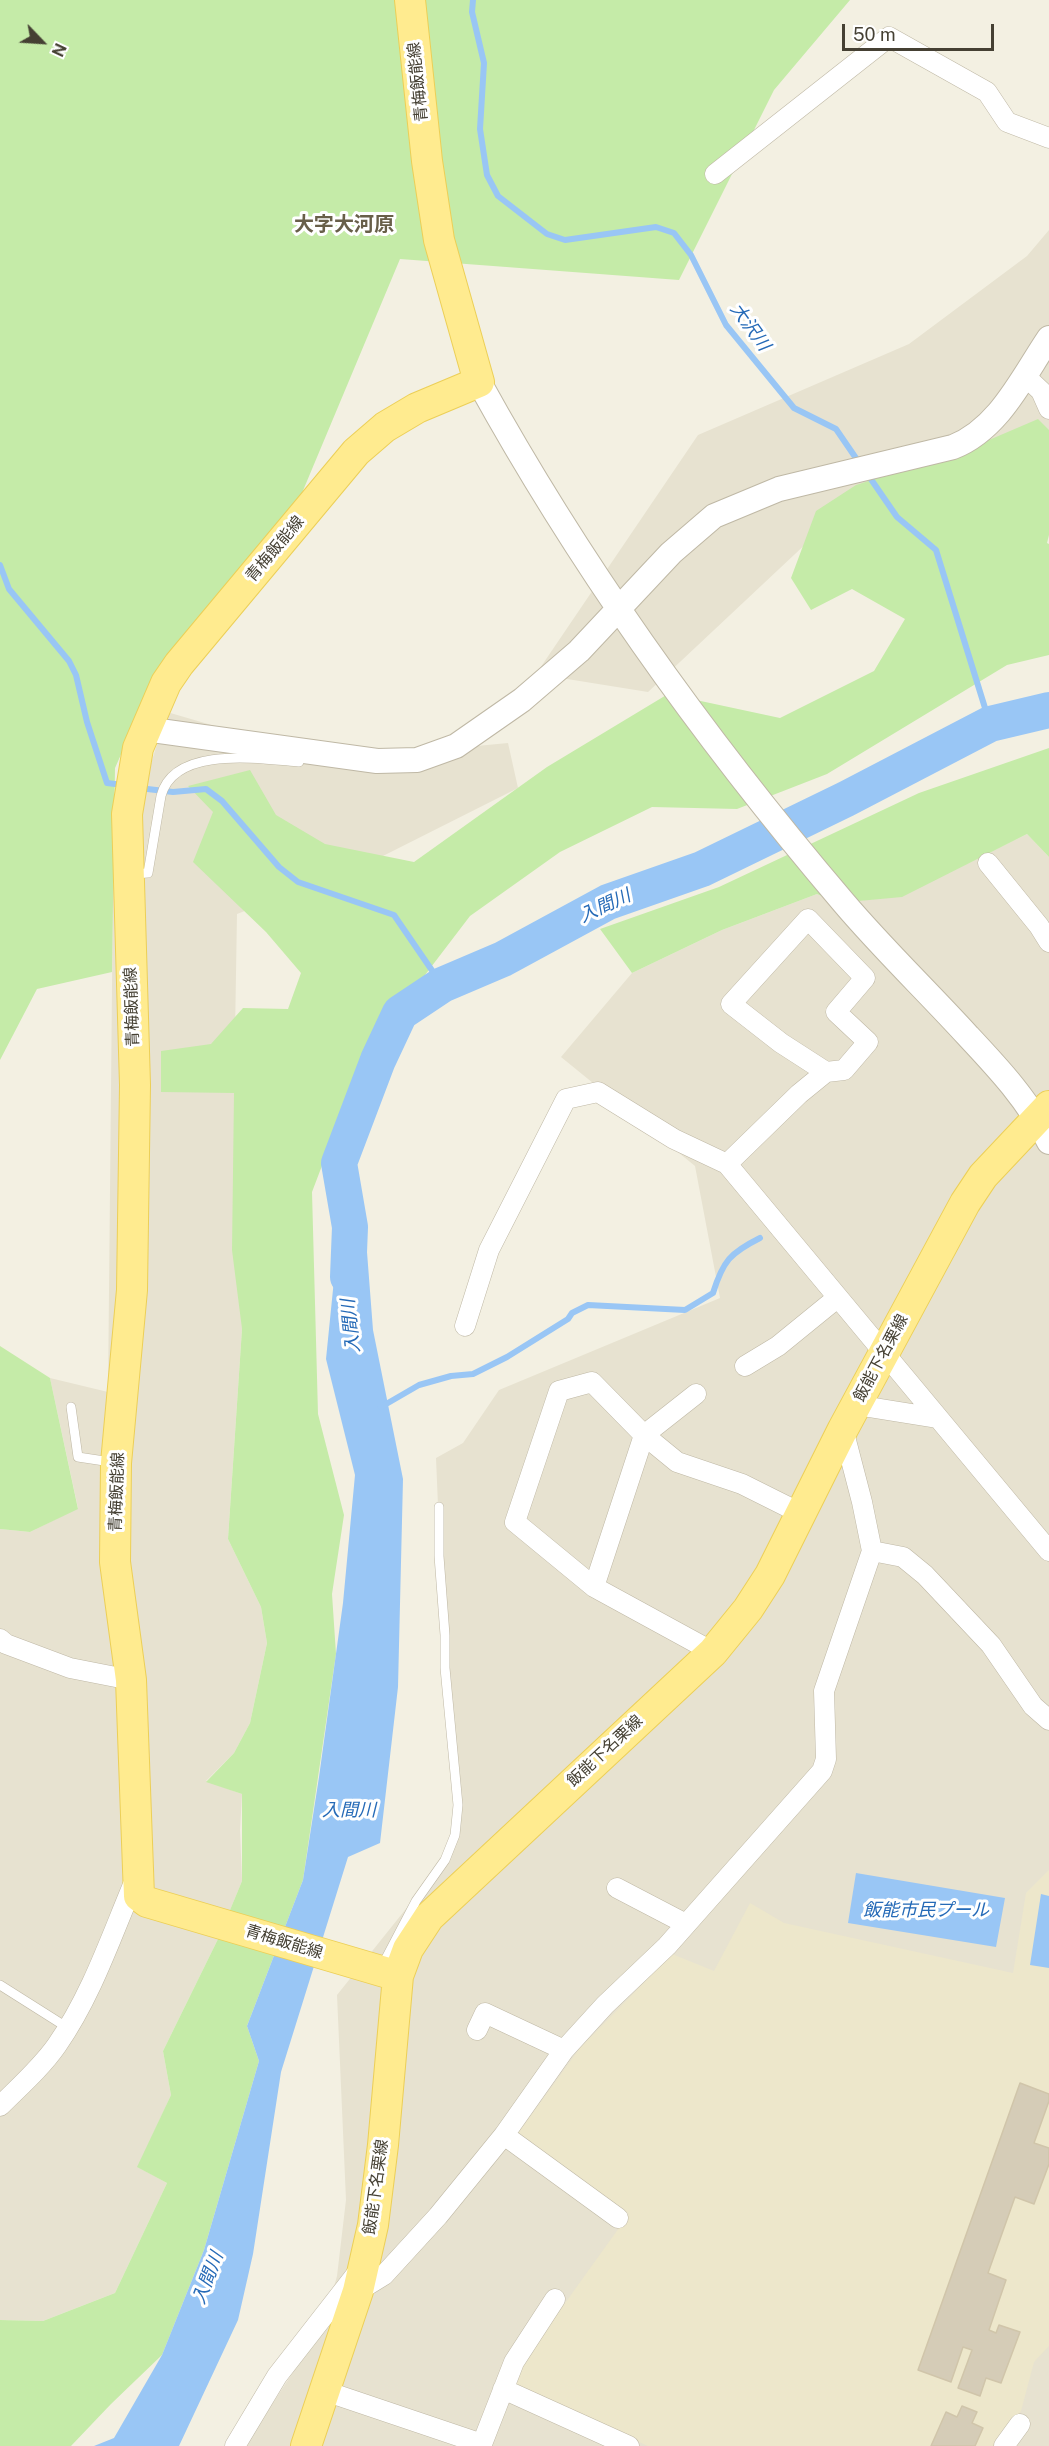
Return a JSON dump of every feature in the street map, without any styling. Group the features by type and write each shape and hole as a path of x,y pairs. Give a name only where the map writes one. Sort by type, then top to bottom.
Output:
{"main road":[{"name":"青梅飯能線","path":"380,1971 142,1899 138,1890 137,1875 138,1823 131,1680 115,1562 116,1463 132,1290 135,1085 127,814 136,760 145,729 166,683 179,664 356,452 385,427 417,408 479,382 439,240 427,161 410,0"},
{"name":"飯能下名栗線","path":"306,2446 361,2277 373,2225 383,2145 380,1971 408,1949 429,1917 712,1652 748,1609 770,1575 849,1417 964,1203 983,1176 1045,1122"}],"street":[{"path":"715,174 889,38 987,92 1007,122 1049,138"},
{"path":"145,729 377,761 417,759 456,746 522,700 579,651 671,552 714,516 779,489 953,447 968,441 982,431 997,415 1049,339"},
{"path":"1024,375 1041,391 1049,410"},
{"path":"479,382 555,512 619,610 688,708 846,904 1045,1122"},
{"path":"988,863 1039,926 1049,942"},
{"path":"727,1164 799,1094 826,1072 844,1070 868,1042 836,1012 865,978 808,919 730,1004 781,1043 826,1072"},
{"path":"465,1326 489,1250 566,1099 598,1092 674,1139 727,1164 1049,1551"},
{"path":"745,1366 778,1346 837,1298"},
{"path":"712,1652 594,1587 515,1522 559,1391 592,1382 644,1435 677,1462 742,1484 800,1513"},
{"path":"594,1587 644,1435 696,1394"},
{"path":"235,2446 277,2376 361,2277 384,2275 438,2216 504,2135 564,2050 686,1924 822,1771 826,1759 824,1691 872,1551 849,1417 937,1418"},
{"path":"872,1551 903,1557 926,1575 991,1645 1033,1706 1049,1720"},
{"path":"0,1639 6,1644 70,1668 131,1680"},
{"path":"0,2106 55,2048 68,2028 84,1997 137,1875"},
{"path":"617,1888 686,1924"},
{"path":"477,2030 485,2013 564,2050"},
{"path":"504,2135 618,2217"},
{"path":"325,2391 441,2438 482,2444 514,2362 555,2299"},
{"path":"503,2389 629,2446"},
{"path":"1004,2446 1020,2424"}],"lane":[{"path":"127,874 148,873 162,792 172,777 194,764 210,759 248,758 312,763 314,752"},
{"path":"71,1407 78,1457 116,1463"},
{"path":"380,1971 416,1901 445,1860 455,1835 458,1805 445,1668 439,1556 439,1507"},
{"path":"0,1985 68,2028"}],"shaded area":[{"path":"1049,230 1049,515 811,539 648,692 536,674 698,435 909,344 1027,256"},
{"path":"167,712 331,760 508,743 518,788 371,862 237,914 234,1093 242,1329 228,1539 261,1607 267,1643 250,1723 234,1753 206,1781 242,1794 240,1830 242,1881 218,1939 163,2051 171,2095 138,2167 167,2183 115,2293 43,2321 0,2320 0,1529 30,1532 78,1508 50,1378 108,1392 113,886"},
{"path":"1027,834 1049,857 1049,2446 245,2446 323,2326 337,2276 346,2200 337,1995 445,1860 458,1805 445,1672 436,1458 463,1443 499,1390 720,1298 695,1166 561,1057 632,973 722,930 817,894 837,903 902,896"},
{"path":"1049,1870 1049,2346 1034,2362 1021,2411 996,2446 648,2446 513,2384 522,2363 629,2214 518,2133 580,2048 672,1954 714,1971 750,1903 784,1923 1013,1973 1026,1893"}],"green space":[{"path":"0,0 850,0 774,90 679,280 400,259 289,524 162,662 115,768 112,972 37,989 0,1060"},
{"path":"1038,419 1049,430 1049,535 1047,543 1049,544 1049,655 1007,665 827,774 737,809 652,807 560,852 470,916 364,1055 312,1192 318,1414 344,1515 332,1594 336,1654 303,1880 247,2026 259,2061 204,2250 162,2355 71,2446 0,2446 0,2320 43,2321 115,2293 167,2183 137,2167 171,2095 163,2051 218,1939 242,1881 242,1794 206,1782 234,1753 250,1723 267,1643 261,1607 228,1539 242,1329 232,1250 234,1093 161,1092 161,1051 211,1044 243,1008 288,1009 301,973 266,932 193,862 213,812 188,786 250,770 276,815 325,844 414,862 547,767 668,694 780,718 874,671 905,619 852,589 811,610 791,578 816,511 856,485 968,449"},
{"path":"1049,748 1049,857 1027,834 902,897 837,903 817,894 722,930 632,973 600,929 719,887 919,793"},
{"path":"0,1346 50,1378 78,1509 30,1532 0,1529"}],"water":[{"name":"入間川","path":"365,1226 373,1330 403,1479 398,1687 380,1843 348,1857 281,2072 253,2254 238,2320 179,2446 94,2446 114,2438 162,2355 204,2250 259,2061 247,2026 303,1880 343,1603 355,1475 326,1359 339,1230"},
{"name":"飯能市民プール","path":"856,1873 1005,1898 996,1947 848,1923"},
{"path":"1041,1894 1049,1896 1049,1968 1030,1965"}],"building":[{"path":"1020,2083 1049,2094 1049,2101 1034,2143 1049,2148 1049,2164 1034,2204 1015,2197 988,2273 1006,2280 989,2330 996,2333 999,2325 1020,2332 1001,2383 986,2378 980,2396 958,2388 972,2350 963,2347 951,2382 918,2370"},
{"path":"962,2406 977,2412 972,2423 983,2428 975,2446 931,2446 946,2412 957,2417"}],"waterway":[{"name":"大沢川","path":"473,0 472,12 484,63 480,129 487,175 498,196 547,234 565,240 656,227 674,233 691,255 726,325 794,408 836,429 860,464"},
{"name":"大沢川","path":"866,472 897,517 936,550 990,724"},
{"path":"0,565 9,589 69,661 76,675 87,722 107,783 123,785"},
{"name":"入間川","path":"348,1277 350,1227 339,1163 378,1060 400,1013 442,985 503,959 608,902 702,869 846,799 990,724 1049,710"},
{"path":"139,788 173,792 206,789 222,801 279,867 298,882 394,915 442,985"},
{"path":"381,1407 419,1385 451,1376 473,1374 507,1357 568,1319 572,1313 588,1305 685,1310 713,1293 720,1273 729,1259 741,1248 760,1238"}],"district":[{"name":"大字大河原","path":"344,225"}]}
